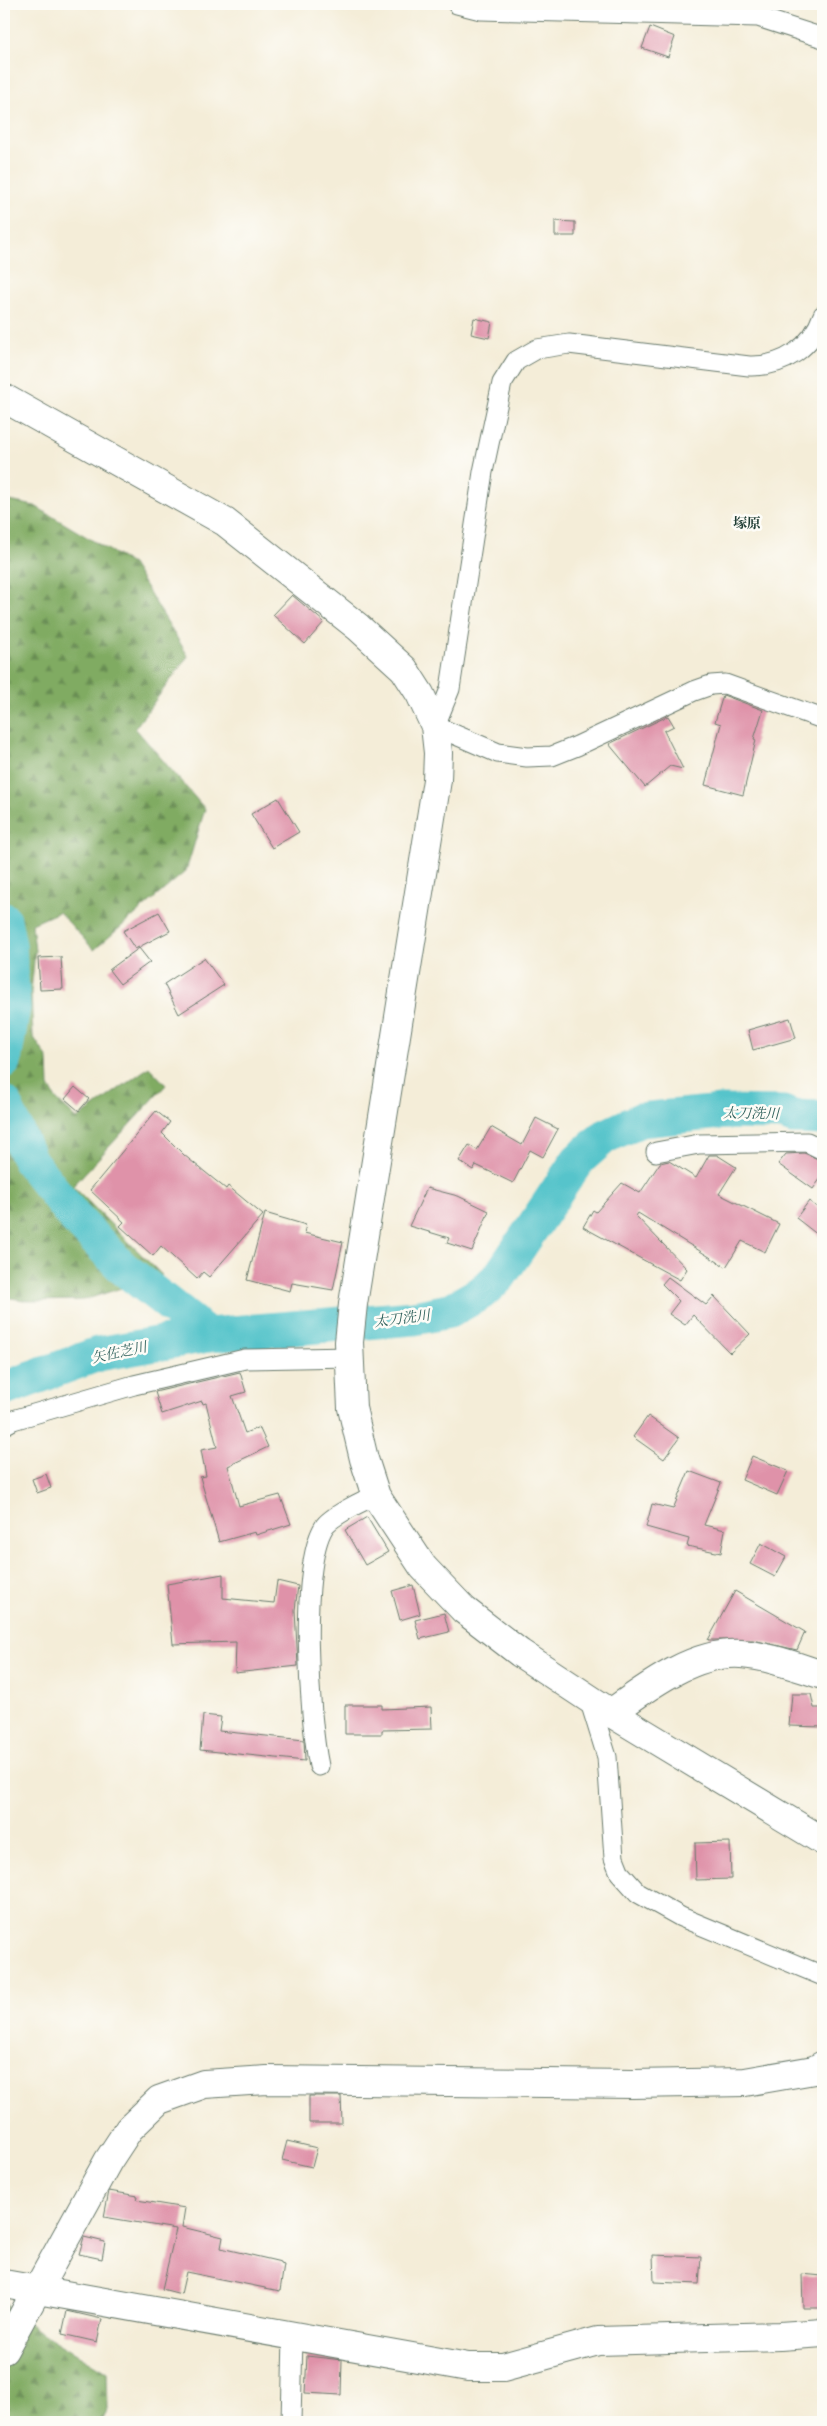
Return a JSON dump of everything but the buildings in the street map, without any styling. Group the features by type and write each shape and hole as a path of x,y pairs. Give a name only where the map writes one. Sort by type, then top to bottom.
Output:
{"street":[{"path":"457,4 481,10 758,17 823,38"},
{"path":"435,726 450,689 483,472 502,383 516,362 536,349 570,344 749,366 773,364 790,358 803,347 813,335 823,315"},
{"path":"4,398 225,522 344,616 404,669 420,694 435,726 438,753 437,780 353,1304 349,1349 352,1408 364,1458 376,1496 422,1567 464,1610 520,1654 600,1706 823,1842"},
{"path":"435,726 498,753 527,757 552,756 694,691 711,685 725,684 823,719"},
{"path":"656,1152 699,1144 807,1142 823,1150"},
{"path":"4,1425 14,1420 134,1385 245,1358 349,1349"},
{"path":"318,1766 314,1740 309,1624 312,1570 315,1554 324,1525 365,1499 376,1496"},
{"path":"600,1706 679,1669 718,1656 741,1654 823,1675"},
{"path":"600,1706 607,1757 614,1858 620,1873 638,1893 681,1917 823,1976"},
{"path":"4,2350 108,2160 129,2129 159,2100 204,2084 267,2080 623,2084 745,2082 814,2070 823,2065"},
{"path":"4,2284 468,2367 503,2367 598,2341 823,2333"},
{"path":"291,2422 293,2336"}],"green space":[{"path":"4,500 35,506 132,564 188,656 135,728 205,809 186,871 94,950 59,912 32,924 35,951 31,992 33,1036 48,1059 49,1086 56,1099 77,1119 149,1067 166,1085 73,1186 162,1275 84,1300 30,1301 4,1297"},
{"path":"4,2303 37,2330 107,2372 108,2409 101,2422 4,2422"}],"waterway":[{"name":"太刀洗川","path":"4,920 9,945 13,1007 4,1061"},
{"name":"太刀洗川","path":"4,1103 30,1161 74,1217 123,1268 208,1335"},
{"name":"太刀洗川","path":"4,1389 98,1354 208,1335 414,1318 449,1311 481,1293 499,1277 578,1160 604,1137 640,1120 721,1112 783,1113 793,1117 823,1118"}],"district":[{"name":"塚原","path":"747,523"}],"water label":[{"name":"矢佐芝川","path":"119,1352"}]}
